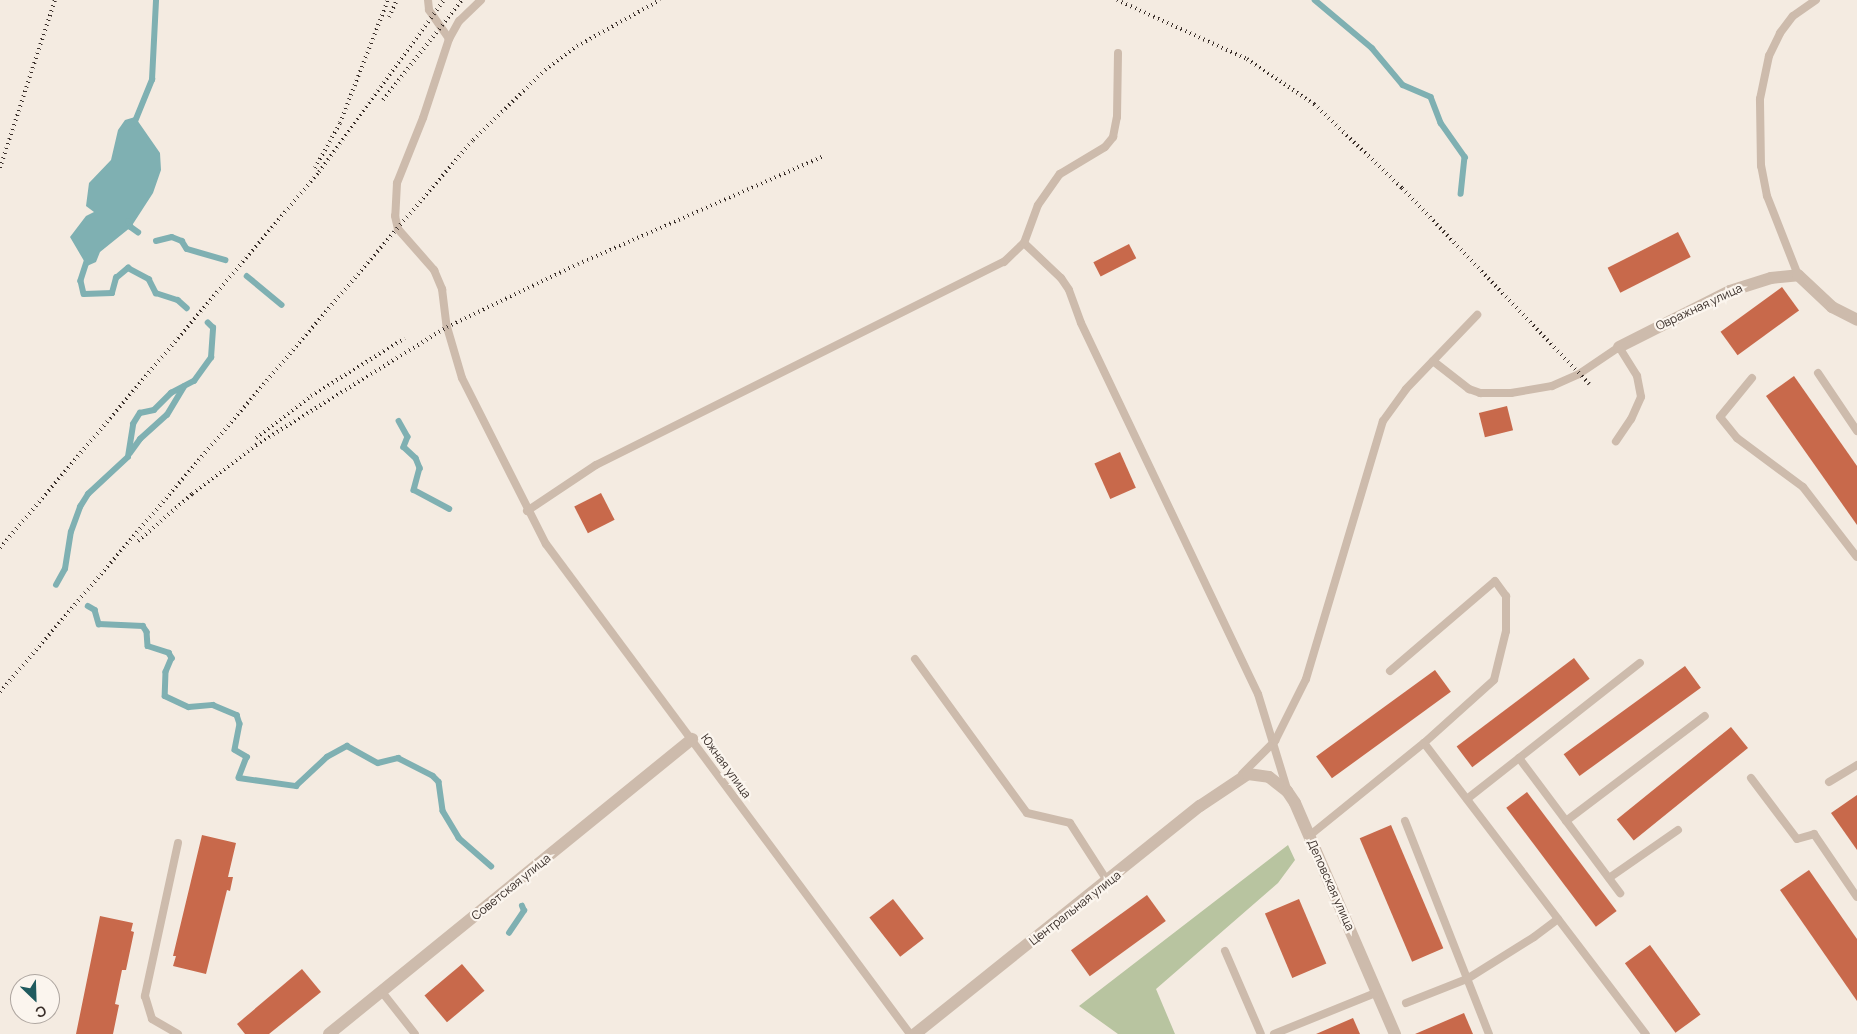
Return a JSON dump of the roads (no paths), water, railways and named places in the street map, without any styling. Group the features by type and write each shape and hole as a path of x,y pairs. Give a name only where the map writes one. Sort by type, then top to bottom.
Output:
{"street":[{"path":"1798,275 1826,302 1857,320"},
{"name":"Овражная улица","path":"1620,347 1730,291 1771,278 1798,275"},
{"name":"Советская улица","path":"329,1034 692,739"},
{"path":"1235,781 1248,774 1260,774 1288,791"},
{"name":"Центральная улица","path":"914,1034 1235,781"},
{"name":"Деповская улица","path":"1288,791 1395,1034"}],"lane":[{"path":"428,0 433,17 448,39"},
{"name":"Южная улица","path":"481,0 460,21 448,39 424,118 398,183 395,216 398,229 434,270 442,289 447,327 462,378 527,511 565,573 692,739 910,1034"},
{"path":"1798,275 1767,196 1761,166 1760,99 1769,56 1780,33 1794,16 1816,0"},
{"path":"527,511 596,465 991,272 1024,243 1038,205 1060,174 1105,147 1113,137 1118,116 1118,53"},
{"path":"1024,243 1061,278 1069,290 1081,323 1258,694 1275,741 1288,791"},
{"path":"1235,781 1275,741 1306,679 1383,421 1396,401 1477,315"},
{"path":"1433,361 1469,389 1480,393 1511,393 1552,386 1580,374 1620,347 1637,376 1641,397 1631,419 1616,441"},
{"path":"1818,373 1857,431"},
{"path":"1752,378 1720,417 1737,438 1803,487 1857,557"},
{"path":"1309,836 1424,743 1494,680 1506,631 1506,596 1495,581 1390,671"},
{"path":"915,659 1028,813 1070,823 1108,882"},
{"path":"1467,799 1640,663"},
{"path":"1566,821 1705,716"},
{"path":"1424,743 1646,1034"},
{"path":"1519,758 1620,893"},
{"path":"1829,782 1857,765"},
{"path":"1751,778 1797,839 1814,834 1857,897"},
{"path":"1405,821 1489,1034"},
{"path":"1609,878 1678,830"},
{"path":"178,843 145,996 152,1019 178,1034"},
{"path":"1406,1003 1467,978 1534,937 1558,918"},
{"path":"1226,951 1261,1034"},
{"path":"382,992 415,1034"},
{"path":"1274,1034 1378,992"}],"water":[{"path":"135,117 160,153 161,170 153,193 131,227 100,252 96,262 87,266 70,237 86,216 94,212 86,206 89,183 111,160 118,130 125,120"}],"waterway":[{"path":"134,124 152,80 156,0"},
{"path":"1315,0 1372,48 1403,85 1431,97 1441,123 1465,157 1461,194"},
{"path":"129,221 131,227 138,232"},
{"path":"156,241 172,237 182,241 187,249 225,260"},
{"path":"88,259 81,281 84,294 112,293 116,278 128,268 149,279 156,293 178,300 187,308"},
{"path":"247,276 282,305"},
{"path":"56,585 65,569 71,532 80,507 88,494 128,457 133,424 140,413 154,410 171,393 194,381 211,358 213,328 208,323"},
{"path":"130,453 140,439 167,415 184,387"},
{"path":"399,421 408,437 404,447 416,458 420,468 414,490 449,509"},
{"path":"88,606 95,610 99,624 143,626 147,632 148,646 169,653 172,658 166,672 165,696 189,707 213,705 237,715 240,724 235,750 247,757 239,778 296,786 327,757 347,746 378,763 398,758 433,776 439,782 443,811 459,838 491,866"},
{"path":"509,933 524,911 522,906"}],"railway":[{"path":"0,168 55,0"},
{"path":"315,168 340,123 388,0"},
{"path":"389,17 397,0"},
{"path":"0,548 319,172 444,0"},
{"path":"383,100 462,0"},
{"path":"0,692 473,140 545,70 577,46 660,0"},
{"path":"1117,0 1247,59 1314,104 1402,188 1589,384"},
{"path":"138,541 192,494 256,445 447,327 578,264 824,156"},
{"path":"256,438 311,396 405,338"}]}
